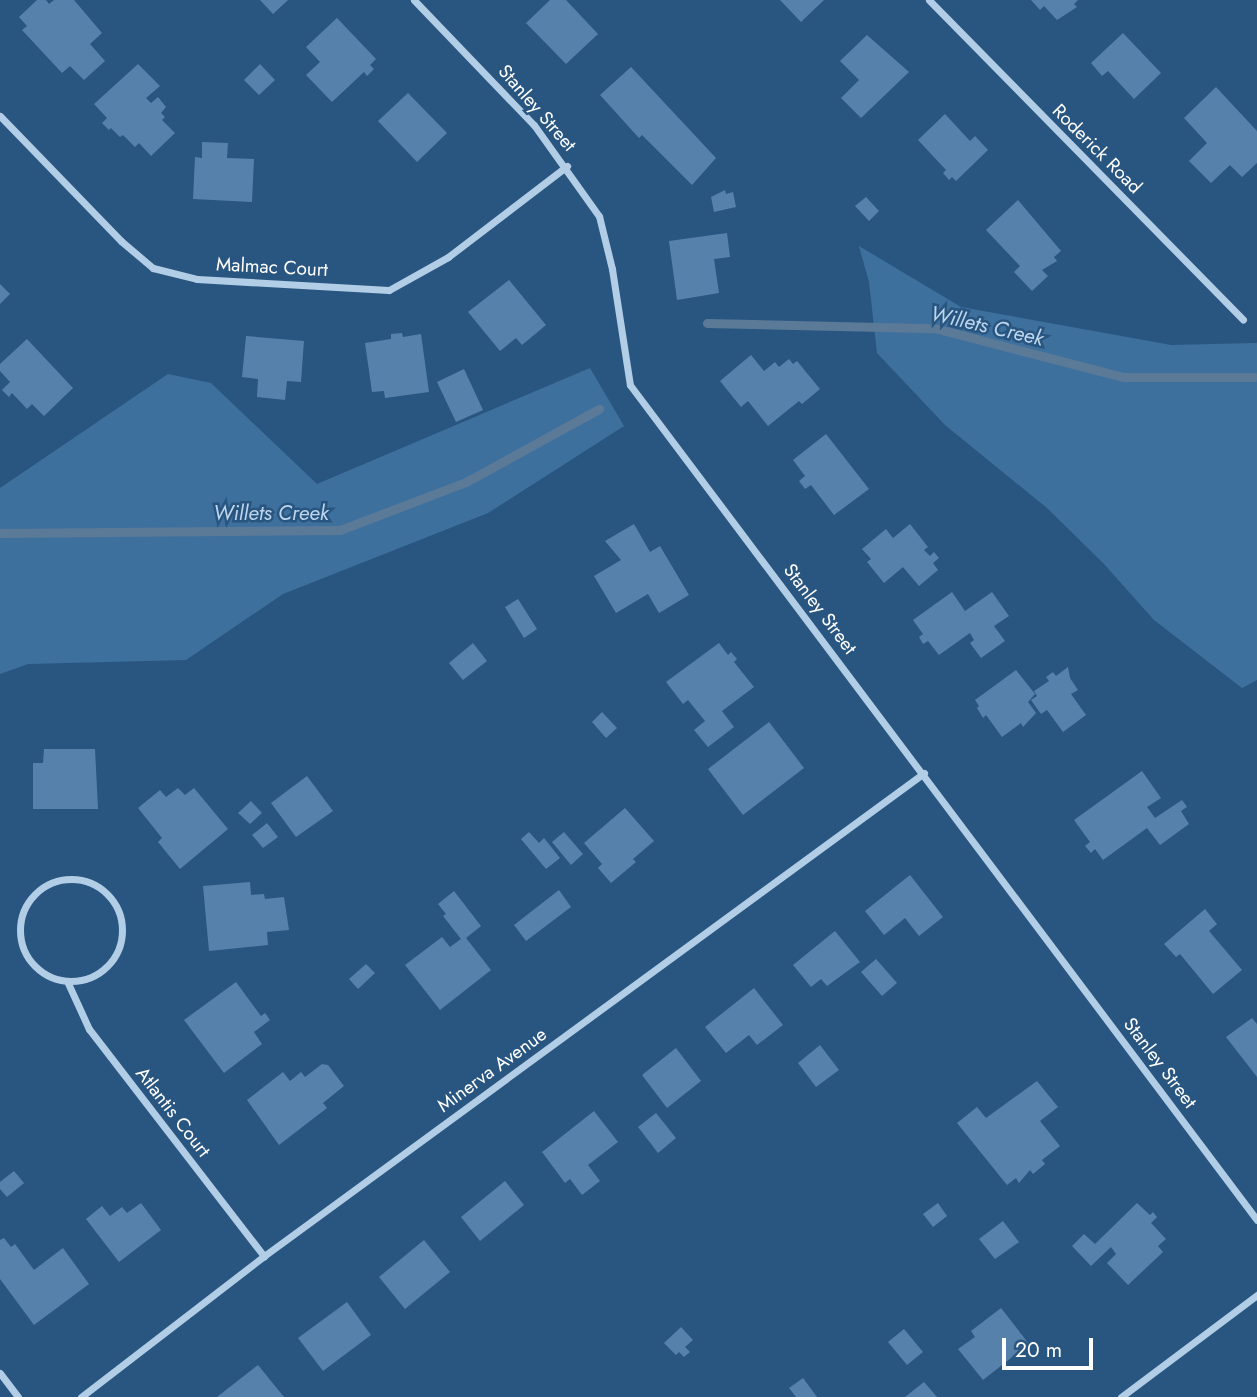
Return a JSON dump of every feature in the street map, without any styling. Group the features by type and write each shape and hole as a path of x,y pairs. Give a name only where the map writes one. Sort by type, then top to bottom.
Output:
{"street":[{"name":"Stanley Street","path":"414,0 509,97 567,166 599,216 612,269 630,385 924,772 1257,1220"},
{"name":"Roderick Road","path":"929,0 1243,320"},
{"name":"Malmac Court","path":"0,116 121,240 153,268 197,279 388,289 447,257 567,166"},
{"name":"Minerva Avenue","path":"81,1397 264,1256 924,772"},
{"path":"75,878 94,884 110,896 120,914 122,933 117,953 104,968 87,978 67,981 48,975 32,963 22,946 20,926 25,906 37,891 55,881 75,878"},
{"name":"Atlantis Court","path":"67,981 89,1029 264,1256"},
{"path":"1121,1397 1257,1295"},
{"path":"0,1373 18,1397"}],"shaded area":[{"path":"859,246 961,307 1171,345 1257,343 1257,680 1242,688 1154,620 1104,564 1047,508 945,425 877,353 869,282"},
{"path":"590,368 624,426 488,513 283,594 186,660 28,664 0,674 0,488 168,374 211,383 317,484"}],"building":[{"path":"37,0 46,0 49,4 54,0 74,0 102,33 90,44 105,61 84,80 70,66 62,73 22,30 27,26 19,17"},
{"path":"260,0 288,0 273,14"},
{"path":"550,0 566,0 598,34 566,64 526,23"},
{"path":"780,0 824,0 801,22"},
{"path":"1031,0 1078,0 1074,4 1077,7 1057,20 1044,6 1040,10"},
{"path":"337,18 376,59 370,65 374,69 367,76 364,72 332,102 306,75 320,62 306,47"},
{"path":"1123,33 1161,73 1134,99 1108,71 1102,76 1091,63"},
{"path":"867,35 909,72 861,118 841,98 859,80 840,61"},
{"path":"138,64 160,86 146,98 151,103 158,97 166,107 161,113 165,117 162,120 175,133 151,156 139,143 135,147 123,135 120,137 111,128 109,130 102,123 107,118 94,104"},
{"path":"260,64 275,80 259,95 244,80"},
{"path":"631,67 716,158 692,185 642,135 639,138 600,95"},
{"path":"1216,87 1257,131 1257,163 1242,177 1230,165 1211,183 1189,161 1207,143 1184,118"},
{"path":"408,93 447,133 417,162 378,121"},
{"path":"945,114 970,141 975,136 988,150 956,181 952,177 949,180 943,173 946,170 918,140"},
{"path":"202,142 228,143 227,158 254,159 252,202 193,199 195,157 202,158"},
{"path":"725,190 726,194 733,192 736,207 714,212 711,197"},
{"path":"866,197 879,211 869,221 855,206"},
{"path":"1018,200 1061,251 1054,257 1057,261 1042,270 1048,276 1032,291 1014,272 1020,266 986,230"},
{"path":"727,233 730,257 714,259 719,293 677,300 669,241"},
{"path":"509,280 546,325 522,345 516,338 500,351 468,312"},
{"path":"0,284 10,294 0,304"},
{"path":"402,333 403,337 421,334 429,392 385,398 384,391 372,392 365,343 391,339 391,334"},
{"path":"246,336 304,341 301,382 287,381 285,400 257,397 258,379 242,377"},
{"path":"27,339 73,388 44,416 32,404 27,409 12,393 9,397 2,390 10,382 0,371 0,364"},
{"path":"751,355 764,371 775,362 779,367 789,359 793,364 797,361 820,389 802,404 799,401 768,426 748,401 741,407 720,381"},
{"path":"464,369 483,410 456,422 437,382"},
{"path":"826,434 869,489 834,515 811,485 805,489 799,481 805,476 793,460"},
{"path":"634,524 650,552 660,546 689,595 659,613 648,594 616,613 594,576 621,560 605,541"},
{"path":"910,524 928,547 924,550 930,556 934,552 939,558 933,563 938,570 919,586 903,567 884,583 867,562 871,559 862,549 886,529 893,538"},
{"path":"952,592 965,611 992,592 1009,616 994,626 1005,641 981,658 970,643 974,640 970,633 939,655 928,641 923,644 919,637 923,634 913,620"},
{"path":"518,599 537,629 524,638 505,607"},
{"path":"473,643 487,661 463,680 449,663"},
{"path":"719,643 728,655 731,652 737,659 734,662 754,687 722,711 734,727 708,747 694,730 705,721 688,700 683,704 666,682"},
{"path":"1068,667 1070,678 1078,690 1071,694 1086,715 1063,732 1047,710 1041,714 1031,700 1037,696 1034,691 1049,681 1046,677 1053,672 1056,676"},
{"path":"1016,670 1035,694 1028,702 1036,713 1023,727 1021,723 1002,737 986,715 983,718 975,700"},
{"path":"602,712 617,728 606,738 592,722"},
{"path":"769,722 804,768 743,815 708,769"},
{"path":"44,749 95,749 98,809 33,809 33,763 43,763"},
{"path":"1142,771 1161,798 1147,807 1155,818 1182,800 1187,807 1181,811 1189,824 1160,845 1147,828 1103,860 1095,849 1091,853 1085,846 1090,842 1074,820"},
{"path":"307,776 333,811 296,837 271,803"},
{"path":"178,788 185,795 194,788 228,829 180,869 158,842 162,838 138,808 160,790 166,797"},
{"path":"251,801 262,813 250,824 238,813"},
{"path":"625,808 654,841 633,859 636,862 611,883 598,868 602,864 584,843"},
{"path":"267,823 278,837 263,848 252,835"},
{"path":"529,832 539,843 544,838 560,858 546,869 521,839"},
{"path":"564,832 583,854 571,865 552,842"},
{"path":"910,875 943,917 919,936 905,918 884,935 865,911"},
{"path":"250,882 251,895 264,894 265,899 284,897 289,930 267,932 268,945 209,951 203,886"},
{"path":"559,890 571,907 526,941 514,925"},
{"path":"454,891 481,926 466,938 491,970 440,1010 405,965 442,937 450,947 461,939 443,916 446,914 438,904"},
{"path":"1205,909 1217,924 1209,931 1242,970 1213,994 1180,954 1176,957 1164,944"},
{"path":"835,931 860,962 827,986 821,979 811,987 793,965"},
{"path":"876,959 897,983 882,996 861,972"},
{"path":"366,964 375,973 358,989 349,979"},
{"path":"236,982 261,1016 265,1013 270,1020 254,1032 262,1044 224,1073 184,1020"},
{"path":"754,988 783,1025 757,1045 749,1035 726,1053 705,1027"},
{"path":"1252,1018 1257,1024 1257,1077 1226,1037"},
{"path":"820,1045 839,1070 816,1087 798,1063"},
{"path":"676,1048 701,1081 667,1108 642,1075"},
{"path":"322,1064 328,1065 344,1086 323,1103 327,1108 279,1145 247,1100 283,1072 290,1081 301,1072 305,1077"},
{"path":"1037,1081 1058,1107 1040,1121 1060,1146 1042,1160 1045,1164 1033,1174 1030,1170 1019,1183 1016,1178 1007,1185 957,1123 977,1107 986,1118"},
{"path":"594,1111 618,1142 588,1165 600,1181 582,1195 570,1179 565,1183 542,1152"},
{"path":"656,1113 676,1138 658,1153 638,1127"},
{"path":"14,1171 24,1183 7,1197 0,1189 0,1182"},
{"path":"505,1181 524,1205 480,1241 461,1217"},
{"path":"141,1203 161,1230 119,1262 86,1219 102,1206 110,1216 122,1207 127,1213"},
{"path":"938,1203 947,1216 933,1227 923,1214"},
{"path":"1137,1203 1150,1215 1153,1212 1157,1217 1151,1223 1166,1239 1158,1246 1163,1252 1128,1285 1107,1263 1116,1254 1111,1247 1091,1266 1072,1246 1084,1234 1095,1244"},
{"path":"1003,1221 1019,1242 995,1259 979,1239"},
{"path":"4,1238 11,1247 15,1244 34,1270 63,1248 89,1284 34,1325 0,1279 0,1240"},
{"path":"424,1240 450,1272 405,1309 379,1277"},
{"path":"347,1302 371,1335 323,1371 298,1338"},
{"path":"1001,1308 1029,1344 983,1380 958,1349 975,1337 971,1331"},
{"path":"681,1327 693,1340 685,1347 690,1352 684,1357 679,1352 676,1355 664,1343"},
{"path":"904,1329 923,1352 907,1365 888,1342"},
{"path":"258,1365 284,1397 217,1397"},
{"path":"803,1378 817,1397 796,1397 789,1388"},
{"path":"924,1382 937,1397 905,1397"}],"waterway":[{"name":"Willets Creek","path":"707,323 934,328 1124,377 1257,377"},
{"name":"Willets Creek","path":"0,533 340,530 466,482 599,409"}]}
